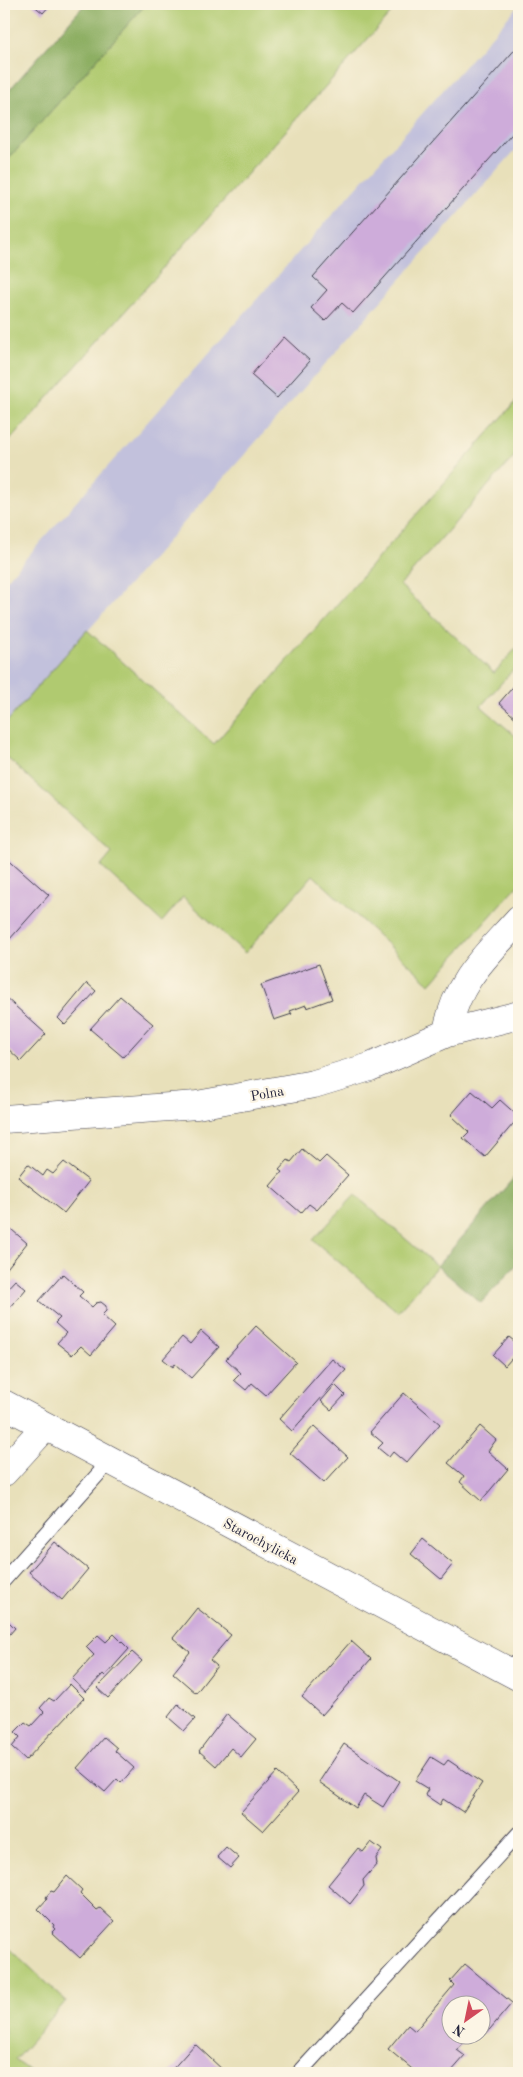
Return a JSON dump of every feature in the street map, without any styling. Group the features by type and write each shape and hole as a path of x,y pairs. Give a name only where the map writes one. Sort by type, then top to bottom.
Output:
{"street":[{"path":"447,1033 450,1013 456,996 469,976 519,919"},
{"name":"Polna","path":"4,1119 197,1106 314,1084 370,1067 447,1033 519,1015"},
{"name":"Starochylicka","path":"4,1404 519,1677"},
{"path":"4,1472 45,1427"}],"lane":[{"path":"4,1580 110,1460"},
{"path":"299,2073 519,1833"}],"shaded area":[{"path":"519,5 519,146 4,725 4,583"}],"green space":[{"path":"85,4 146,4 4,164 4,96"},
{"path":"146,4 399,4 4,447 4,164"},
{"path":"519,398 519,451 400,585 494,673 519,645 519,663 481,706 519,739 519,884 430,984 313,875 245,953 183,897 162,922 101,866 112,853 4,755 4,725 87,630 214,744"},
{"path":"519,1172 519,1262 481,1303 437,1266"},
{"path":"355,1195 437,1266 398,1312 313,1240"},
{"path":"4,1943 66,2001 15,2060 33,2073 4,2073"}],"building":[{"path":"32,4 51,4 43,13"},
{"path":"519,45 519,126 353,313 342,303 325,321 311,308 327,290 313,277"},
{"path":"284,337 310,361 277,398 251,375"},
{"path":"519,680 519,721 499,703"},
{"path":"4,855 49,895 9,940 4,936"},
{"path":"319,964 332,999 307,1008 306,1005 290,1011 292,1014 274,1020 261,985"},
{"path":"87,983 96,991 65,1025 58,1018"},
{"path":"4,996 46,1034 21,1061 6,1047 4,1049"},
{"path":"120,996 153,1024 123,1057 90,1029"},
{"path":"472,1091 492,1108 500,1100 519,1117 485,1157 463,1138 469,1132 451,1115"},
{"path":"302,1149 319,1163 326,1156 348,1175 317,1210 309,1204 301,1213 270,1186 282,1172 279,1170 288,1160 291,1162"},
{"path":"64,1162 89,1181 64,1213 18,1177 28,1164 43,1176 47,1170 53,1174"},
{"path":"4,1223 27,1243 4,1272"},
{"path":"63,1274 83,1292 79,1296 92,1307 96,1303 101,1302 106,1306 106,1311 102,1315 115,1327 91,1355 81,1346 72,1355 57,1343 66,1333 55,1323 60,1318 39,1301"},
{"path":"15,1280 26,1289 4,1315 4,1292"},
{"path":"256,1326 296,1362 266,1395 252,1383 246,1390 234,1380 241,1373 226,1359"},
{"path":"201,1331 219,1347 191,1378 175,1364 173,1367 163,1359 182,1337 190,1344"},
{"path":"509,1337 519,1345 519,1350 505,1366 493,1355"},
{"path":"332,1359 346,1370 292,1431 279,1419"},
{"path":"335,1385 345,1395 331,1410 321,1401"},
{"path":"404,1393 440,1424 406,1463 393,1452 389,1457 378,1448 383,1443 370,1432"},
{"path":"314,1426 348,1457 324,1483 290,1453"},
{"path":"480,1426 496,1440 488,1451 508,1469 481,1501 460,1482 464,1476 448,1463"},
{"path":"423,1539 453,1564 441,1579 411,1554"},
{"path":"55,1542 88,1569 62,1600 29,1572"},
{"path":"197,1608 231,1635 210,1660 217,1666 196,1693 173,1673 190,1652 173,1638"},
{"path":"4,1617 15,1628 4,1641"},
{"path":"114,1634 129,1649 105,1676 103,1674 86,1692 72,1679 94,1655 86,1647 98,1635 106,1642"},
{"path":"351,1641 371,1659 322,1715 302,1697"},
{"path":"132,1652 142,1661 108,1698 97,1688"},
{"path":"70,1684 84,1698 26,1760 12,1747 20,1737 15,1732 25,1722 31,1726 44,1712 40,1708 49,1698 54,1701"},
{"path":"178,1704 195,1719 184,1731 168,1717"},
{"path":"227,1714 256,1739 241,1757 231,1748 216,1766 199,1751"},
{"path":"104,1737 117,1748 115,1751 134,1768 121,1783 117,1779 105,1792 77,1768"},
{"path":"344,1744 399,1781 383,1807 364,1795 356,1808 319,1782"},
{"path":"431,1757 444,1765 448,1760 482,1783 463,1812 443,1799 440,1805 425,1795 428,1789 415,1781"},
{"path":"277,1772 298,1792 263,1831 241,1812"},
{"path":"371,1842 382,1850 376,1858 377,1864 363,1880 364,1886 350,1904 328,1885 358,1848 363,1852"},
{"path":"226,1847 239,1858 230,1868 217,1857"},
{"path":"67,1876 82,1890 80,1893 97,1910 100,1908 114,1921 80,1958 52,1932 55,1929 54,1925 38,1909 51,1891 54,1892"},
{"path":"465,1964 512,2003 490,2029 490,1994 446,1994 454,1985 450,1981"},
{"path":"440,2002 440,2044 462,2044 457,2050 465,2056 450,2073 417,2073 388,2049 408,2025 415,2031"},
{"path":"195,2044 224,2071 222,2073 169,2073"}]}
